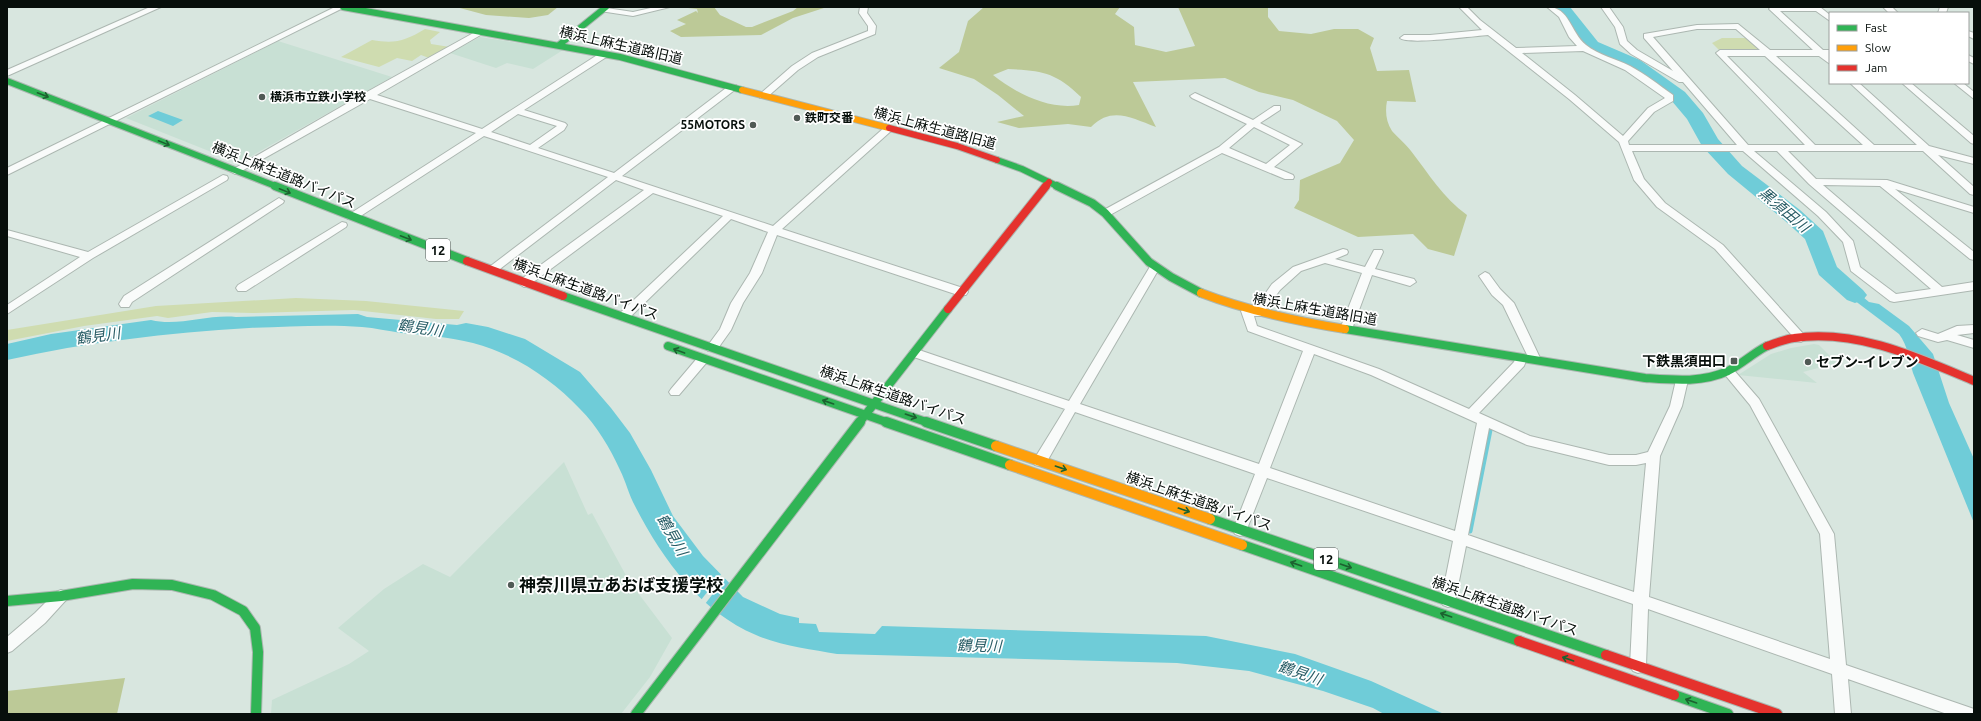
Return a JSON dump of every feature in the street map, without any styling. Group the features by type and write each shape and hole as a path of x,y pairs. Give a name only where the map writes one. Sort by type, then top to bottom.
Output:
{"street":[{"path":"7,73 157,7"},
{"path":"7,172 342,7"},
{"name":"横浜上麻生道路旧道","path":"342,7 392,19 559,45 605,54 888,129 941,141 976,152 1008,164 1082,197 1106,213 1128,239 1156,267 1206,296 1252,312 1282,319 1645,378 1682,380 1714,376 1728,371 1773,343 1816,336 1839,338 1868,343 1900,352 1974,381"},
{"path":"559,45 605,8 633,14 666,7"},
{"path":"763,96 795,68 816,55 872,32 872,26 863,13 864,7"},
{"path":"1462,7 1490,32 1596,116 1624,145 1639,180 1661,205 1719,247 1801,338"},
{"path":"1551,7 1562,16 1573,37 1584,48 1628,68 1670,97 1670,99 1651,110 1624,145"},
{"path":"1604,7 1619,26 1623,42 1634,52 1688,84"},
{"path":"1829,18 1816,8 1773,9 1829,60"},
{"path":"1871,147 1738,26 1697,27 1647,36 1688,84 1702,97 1743,148 1822,214 1848,241 1855,269 1860,273 1894,298 1974,286"},
{"path":"1404,38 1430,38 1490,32"},
{"path":"235,171 480,33"},
{"path":"1515,51 1584,48"},
{"path":"1812,147 1720,53 1829,53"},
{"path":"352,217 605,54"},
{"name":"横浜上麻生道路バイパス","path":"7,81 524,283 1777,714"},
{"path":"1855,84 1974,192"},
{"path":"1907,84 1974,141"},
{"path":"1959,84 1974,96"},
{"path":"492,270 733,87"},
{"path":"368,95 616,176 774,231 962,292"},
{"path":"1195,96 1297,144 1267,168"},
{"path":"1106,213 1222,149 1254,123 1277,108"},
{"path":"517,111 562,125 561,128 531,148"},
{"path":"81,123 110,134"},
{"path":"712,348 725,330 737,303 756,273 770,237 774,231 888,129"},
{"path":"1624,145 1697,148 1925,148 1974,161"},
{"path":"1779,147 1814,182 1940,290"},
{"path":"1222,149 1289,177"},
{"name":"横浜上麻生道路バイパス","path":"208,173 226,180"},
{"path":"7,310 89,256 226,180"},
{"path":"636,714 865,415 1049,182"},
{"path":"1814,182 1887,183 1974,210"},
{"path":"1881,183 1974,258"},
{"path":"524,283 651,189"},
{"name":"横浜上麻生道路バイパス","path":"265,195 283,202"},
{"path":"124,304 128,299 283,202"},
{"path":"622,317 729,216"},
{"name":"横浜上麻生道路バイパス","path":"328,220 345,227"},
{"path":"242,288 345,227"},
{"path":"7,233 89,256"},
{"path":"1343,252 1298,269 1276,287 1252,312 1252,328 1375,372 1527,440 1609,460 1636,460 1653,456"},
{"path":"1346,329 1368,272 1378,252"},
{"path":"1324,259 1410,282"},
{"path":"1040,461 1156,267"},
{"path":"1485,276 1496,292 1508,303 1535,360"},
{"path":"1922,334 1938,338 1947,336 1957,330 1974,328"},
{"path":"1947,336 1974,344"},
{"name":"横浜上麻生道路バイパス","path":"656,342 1728,714"},
{"path":"1240,530 1310,348"},
{"path":"915,353 1641,600 1968,714"},
{"path":"1470,415 1520,363 1521,358"},
{"path":"675,392 703,359"},
{"path":"1728,371 1755,402 1827,534 1843,714"},
{"path":"1638,666 1641,600 1653,456 1676,406 1682,380"},
{"path":"1448,601 1484,421"},
{"path":"7,601 61,596 133,584 172,585 213,595 243,611 255,628 258,652 256,714"},
{"path":"7,646 40,618 61,596"}],"shaded area":[{"path":"480,37 563,50 533,69 507,63 496,68 450,53"},
{"name":"横浜市立鉄小学校","path":"278,41 392,77 239,163 126,118"},
{"path":"1814,344 1819,345 1837,363 1803,372 1817,383 1738,375 1771,354 1791,348"},
{"name":"神奈川県立あおば支援学校","path":"564,462 588,515 592,513 629,581 672,638 650,677 621,714 271,714 272,700 349,664 369,651 338,628 384,589 423,564 450,577"}],"green space":[{"path":"456,7 558,7 548,15 529,18 486,15"},
{"path":"679,7 714,7 720,15 746,27 752,27 793,11 798,7 827,7 793,18 761,35 681,37 670,31 686,24 677,20 696,11 698,13 697,9"},
{"path":"984,7 1120,7 1115,14 1134,27 1135,45 1166,52 1195,46 1178,7 1268,7 1268,17 1279,31 1311,34 1334,29 1358,29 1374,38 1370,48 1377,71 1409,70 1416,102 1387,101 1387,120 1392,131 1409,148 1443,193 1467,215 1454,256 1428,249 1413,234 1358,237 1294,208 1299,200 1300,180 1340,163 1354,140 1337,121 1293,100 1259,92 1225,78 1133,82 1156,127 1130,118 1114,115 1106,117 1091,127 1068,124 1019,128 997,122 1024,116 998,95 974,79 939,68 959,52 968,21","holes":["1008,69 1040,72 1048,74 1064,82 1081,97 1079,105 1068,106 1045,103 1023,94 993,75"]},
{"path":"425,29 440,32 430,40 431,44 450,47 429,58 421,55 412,61 397,58 379,67 341,57 372,40 387,42 406,39"},
{"path":"1722,38 1750,38 1761,49 1720,51 1712,43"},
{"path":"296,298 366,301 464,311 459,319 436,319 354,310 253,313 212,312 168,318 157,316 84,326 7,341 7,330 156,306"},
{"path":"125,678 117,714 7,714 7,691"}],"water":[{"path":"158,111 183,120 173,126 148,116"},
{"path":"1824,273 1834,273 1869,302 1879,304 1909,326 1933,354 1949,403 1974,459 1974,523 1913,373 1908,353 1899,334 1842,291"},
{"name":"鶴見川","path":"358,314 367,317 457,325 466,323 488,327 525,339 580,372 630,433 651,470 673,516 703,556 743,597 780,614 799,618 799,623 816,624 819,632 875,634 882,626 1206,636 1295,654 1371,681 1444,714 1384,714 1373,708 1323,691 1249,671 1177,663 837,654 796,647 766,639 736,625 718,613 685,582 671,564 646,526 607,446 592,423 580,409 557,387 531,368 503,354 473,343 428,335 401,333 362,327 291,326 219,330 128,339 67,348 7,360 7,344 51,334 151,320 172,322 215,317"}],"pier":[{"path":"722,573 726,577 705,604 701,600"}],"waterway":[{"name":"黒須田川","path":"1561,7 1569,15 1592,46 1634,64 1678,96 1696,117 1709,142 1735,170 1792,215 1815,236 1827,270 1855,295"},
{"path":"1470,531 1490,430"}],"traffic: fast":[{"path":"343,7 408,20 537,41 620,57 673,70 742,90"},
{"path":"559,45 606,7"},
{"path":"7,81 467,261"},
{"path":"997,160 1022,169 1092,203 1105,213 1149,262 1171,277 1201,293"},
{"path":"563,296 996,446"},
{"path":"636,714 948,309"},
{"path":"1345,329 1645,378 1677,380 1708,378 1718,375 1728,371 1767,346"},
{"path":"668,346 1010,465"},
{"path":"1210,519 1606,655"},
{"path":"1242,545 1519,641"},
{"path":"7,601 61,596 133,584 172,585 213,595 243,611 255,628 258,652 256,714"},
{"path":"1674,695 1728,714"}],"traffic: slow":[{"path":"742,90 889,128"},
{"path":"1201,293 1254,311 1308,323 1345,329"},
{"path":"996,446 1210,519"},
{"path":"1010,465 1242,545"}],"traffic: jam":[{"path":"889,128 957,146 997,160"},
{"path":"948,309 1049,182"},
{"path":"467,261 563,296"},
{"path":"1767,346 1792,338 1818,336 1845,338 1872,343 1899,351 1974,381"},
{"path":"1519,641 1674,695"},
{"path":"1606,655 1777,714"}],"place":[{"name":"横浜市立鉄小学校","path":"262,97"},
{"name":"鉄町交番","path":"797,118"},
{"name":"55MOTORS","path":"753,125"},
{"name":"下鉄黒須田口","path":"1734,361"},
{"name":"セブン-イレブン","path":"1808,362"},
{"name":"神奈川県立あおば支援学校","path":"511,585"}]}
